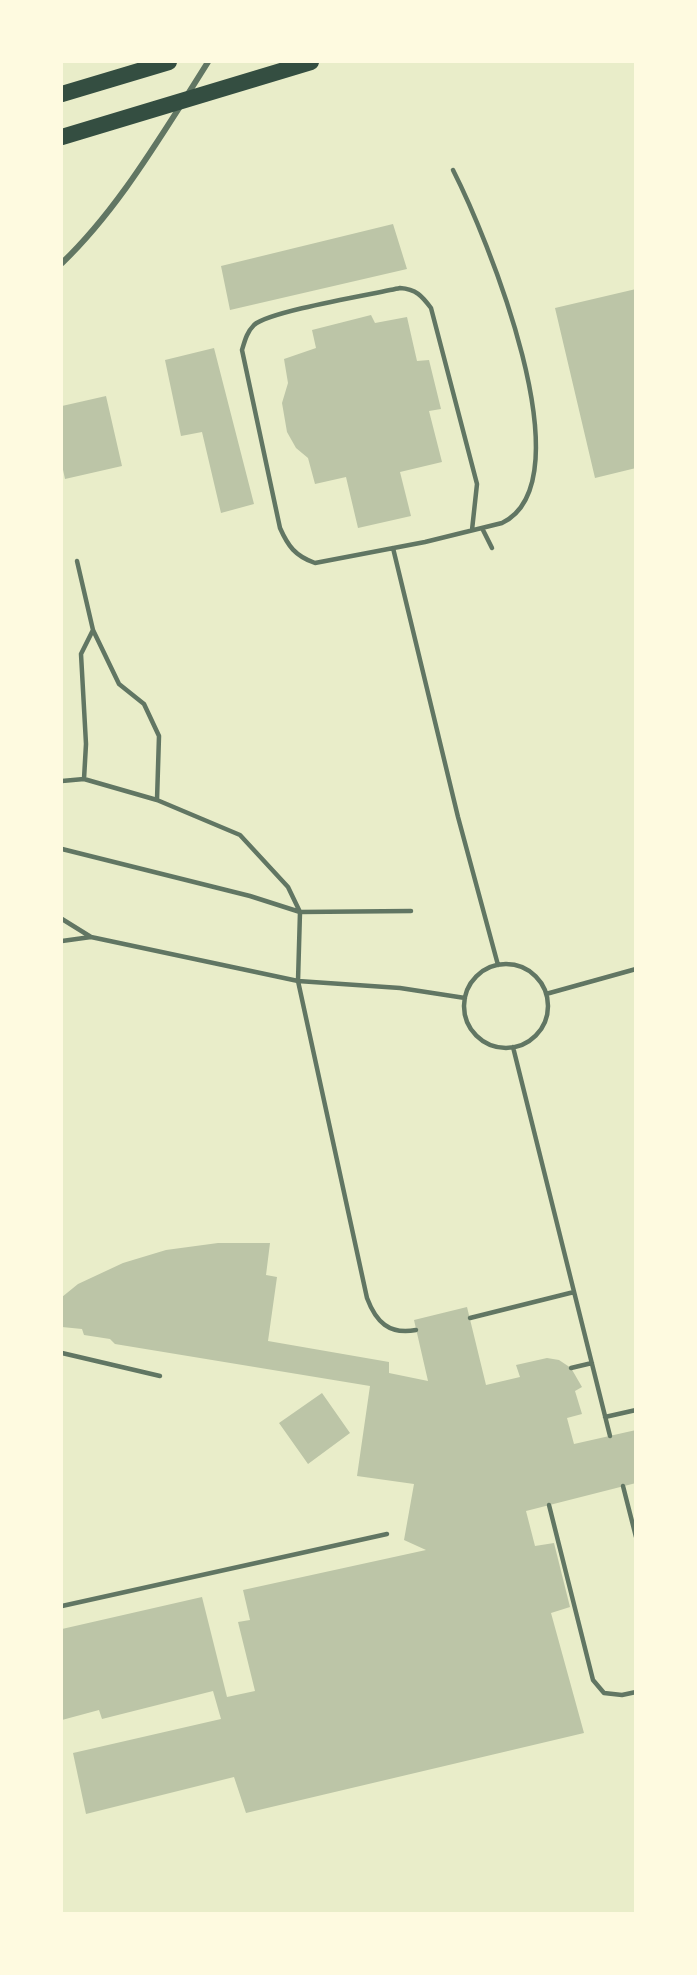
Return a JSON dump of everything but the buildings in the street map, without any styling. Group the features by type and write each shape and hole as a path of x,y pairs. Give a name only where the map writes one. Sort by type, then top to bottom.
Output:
{"highway":[{"path":"62,94 169,62"},
{"path":"65,136 311,62"}],"street":[{"path":"62,263 79,247 151,153 208,62"}],"lane":[{"path":"453,170 474,211 496,264 511,314 532,403 538,452 531,491 524,506 514,517 482,528 315,563 300,558 288,546 280,528 244,368 242,350 246,335 255,323 281,314 400,288 412,289 422,296 431,308 477,484 472,530"},
{"path":"482,528 492,548"},
{"path":"393,548 458,817 498,965"},
{"path":"77,561 93,630 119,684 144,704 159,736 157,800"},
{"path":"84,779 86,744 81,654 93,630"},
{"path":"62,781 84,779 157,800 240,835 288,887 300,912 298,981 367,1298 372,1312 391,1330 404,1333 416,1330"},
{"path":"62,849 250,896 300,912 411,911"},
{"path":"62,919 91,937 298,981 400,988 465,998"},
{"path":"62,941 91,937"},
{"path":"509,964 528,970 536,976 546,994 547,1014 538,1032 523,1044 513,1047 487,1043 476,1035 465,1011 465,998 476,976 498,965 509,964"},
{"path":"546,994 636,969"},
{"path":"513,1047 610,1436"},
{"path":"470,1318 574,1292"},
{"path":"62,1353 160,1376"},
{"path":"571,1368 592,1363"},
{"path":"605,1416 636,1410"},
{"path":"623,1486 636,1537"},
{"path":"549,1505 593,1680 604,1693 622,1695 636,1692"},
{"path":"62,1606 387,1534"}]}
